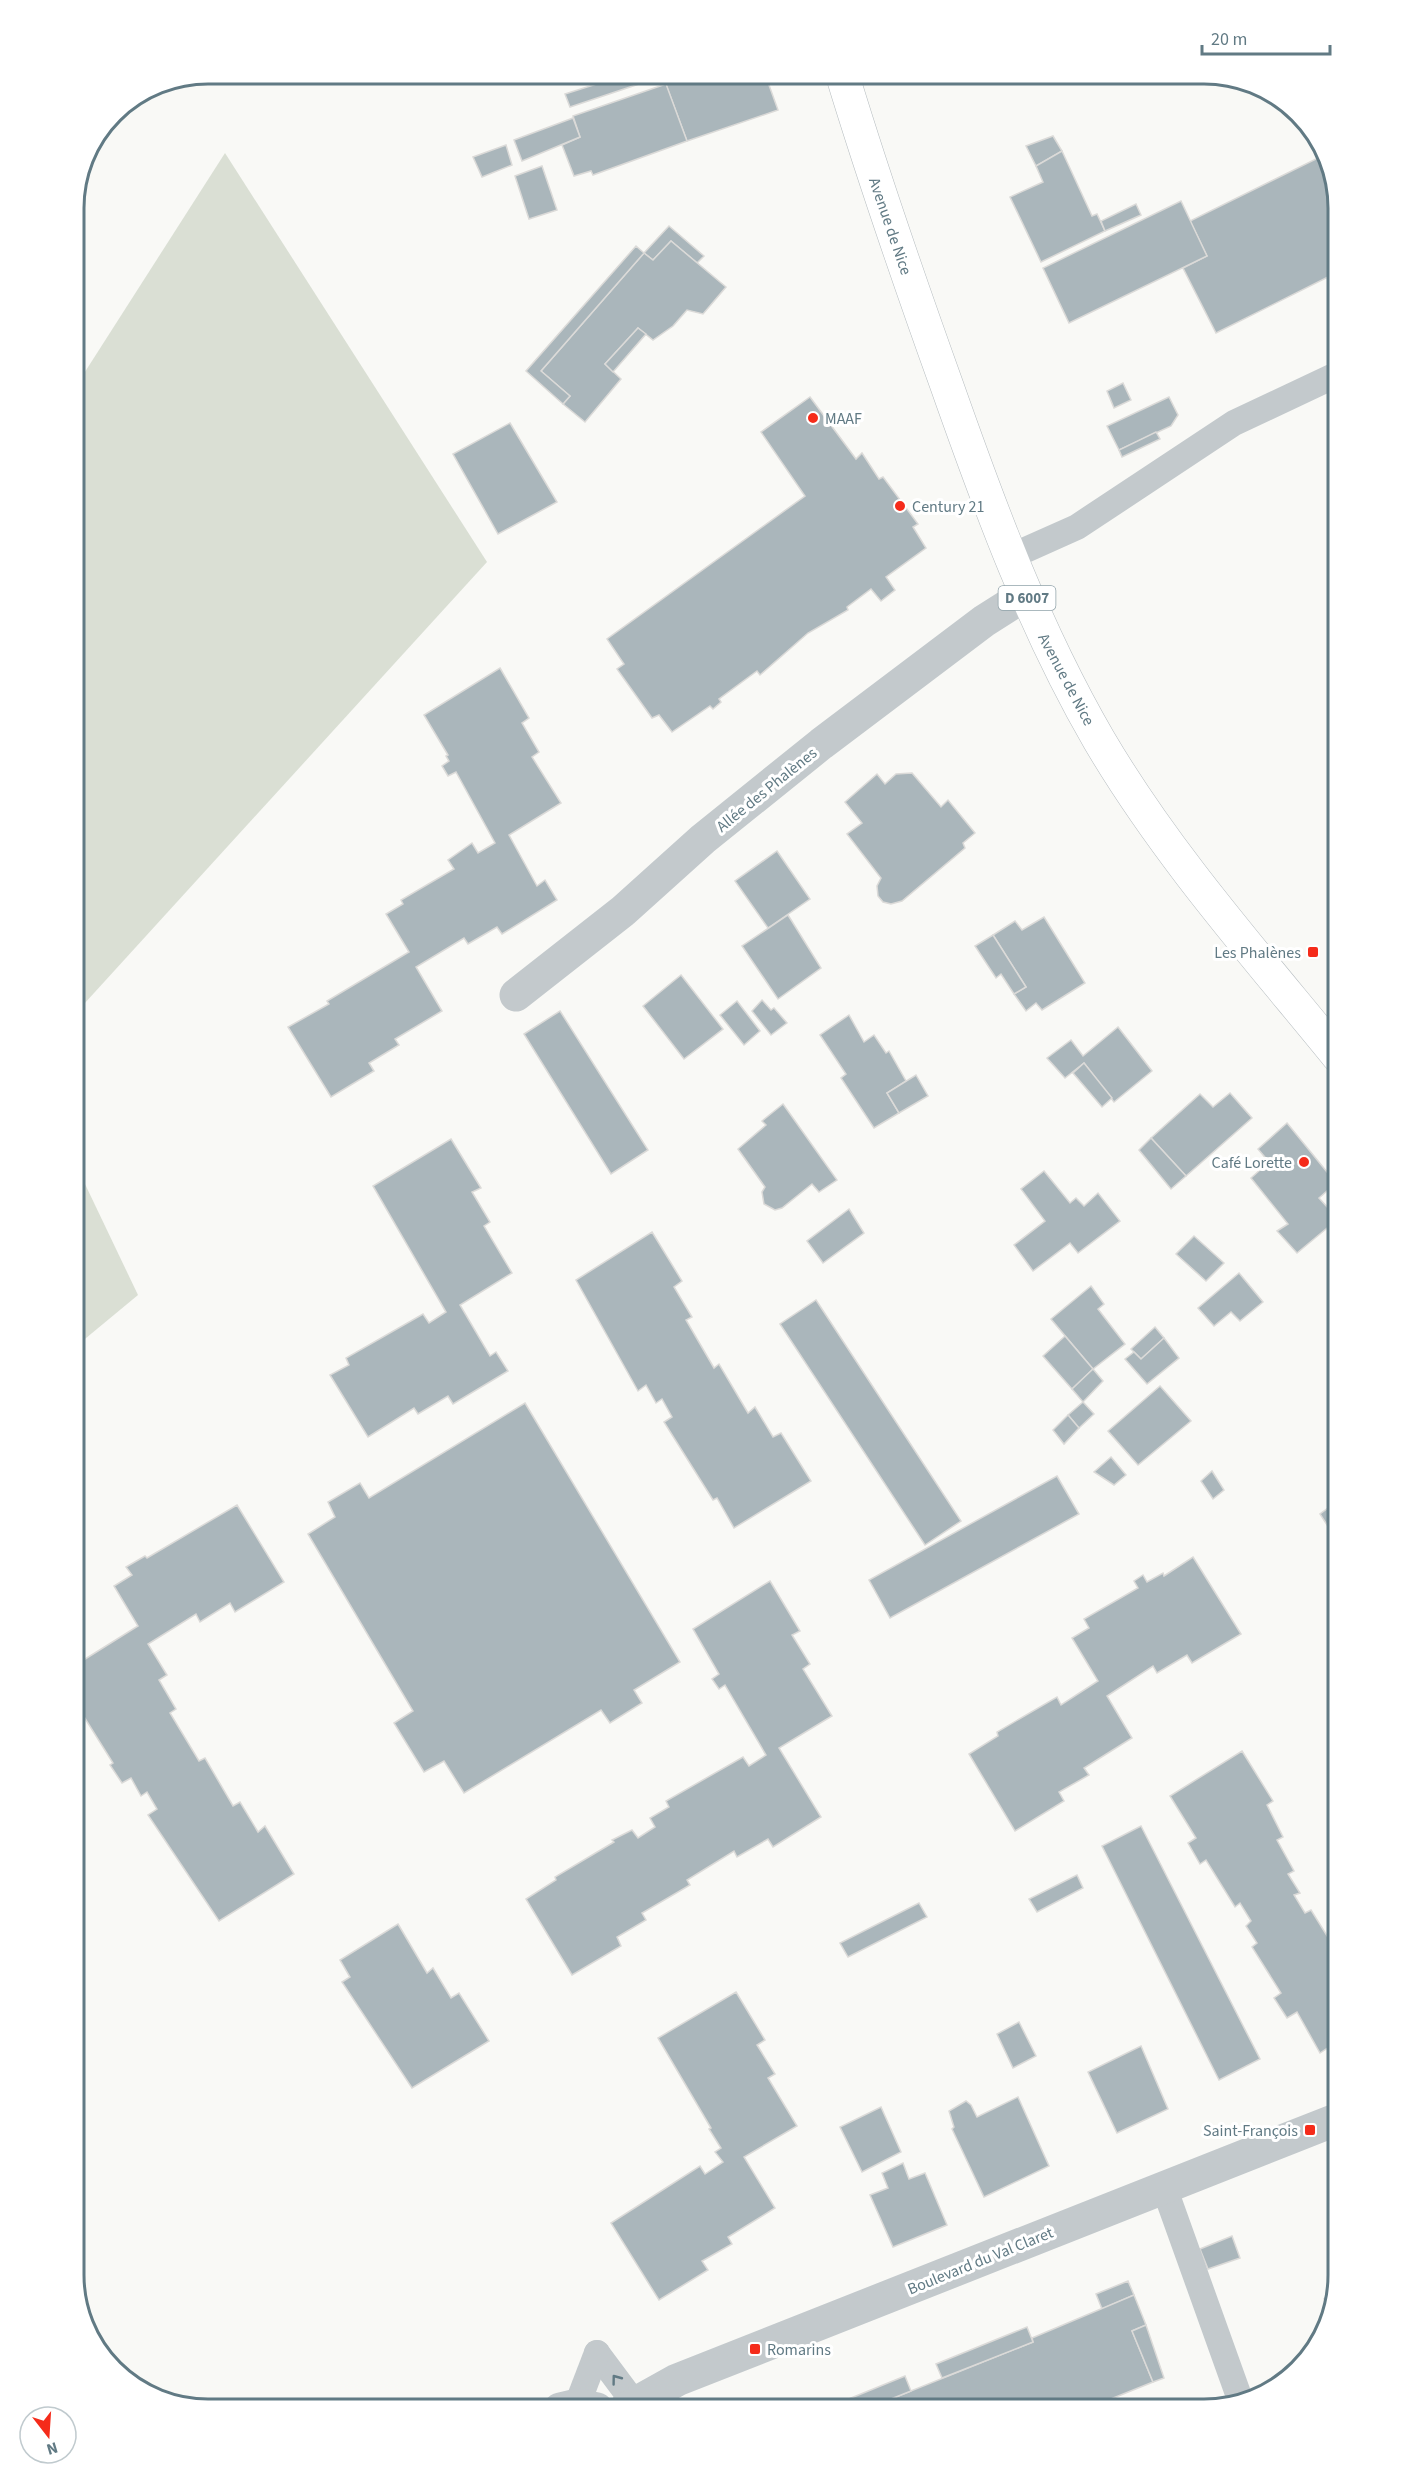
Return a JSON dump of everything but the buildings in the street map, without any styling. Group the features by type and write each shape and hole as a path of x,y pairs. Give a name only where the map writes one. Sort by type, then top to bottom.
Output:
{"main road":[{"name":"Avenue de Nice","path":"845,84 916,297 1025,595 1099,739 1137,801 1182,863 1328,1044"}],"street":[{"name":"Allée des Phalènes","path":"516,995 623,911 703,839 820,744 984,621 1025,595"},
{"name":"Boulevard du Val Claret","path":"644,2399 678,2380 1328,2123"}],"lane":[{"path":"1010,557 1077,527 1234,423 1328,379"},
{"path":"1164,2187 1237,2394"},
{"path":"581,2399 597,2353 625,2399"}],"shaded area":[{"path":"225,153 487,562 84,1004 84,373"},
{"path":"84,1182 138,1295 84,1340"}],"place":[{"name":"MAAF","path":"813,418"},
{"name":"Century 21","path":"900,506"},
{"name":"Les Phalènes","path":"1313,952"},
{"name":"Café Lorette","path":"1304,1162"},
{"name":"Saint-François","path":"1310,2130"},
{"name":"Romarins","path":"755,2349"}]}
